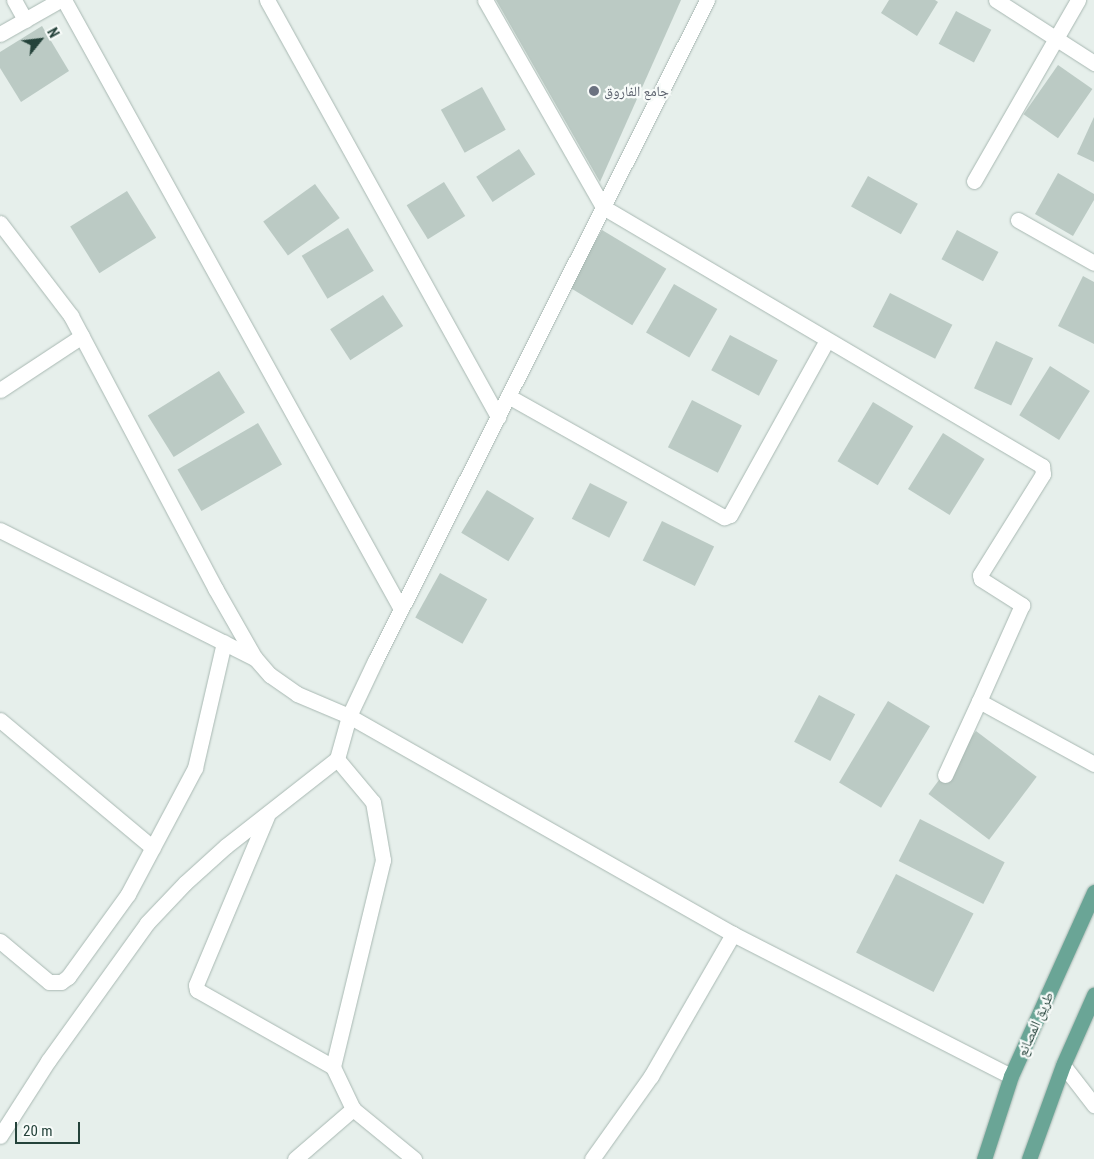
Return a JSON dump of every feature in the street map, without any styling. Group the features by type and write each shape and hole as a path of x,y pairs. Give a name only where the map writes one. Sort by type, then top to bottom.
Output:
{"main road":[{"name":"طريق المصانع","path":"984,1159 1011,1076 1094,892"},
{"path":"1029,1159 1063,1065 1094,995"}],"street":[{"path":"14,0 25,20"},
{"path":"0,34 60,0"},
{"path":"64,0 401,609"},
{"path":"267,0 498,417"},
{"path":"485,0 603,207 1044,468 980,575 1022,606 945,774"},
{"path":"0,1136 48,1061 148,923 185,883 337,759 349,716 401,609 707,0"},
{"path":"996,0 1094,63"},
{"path":"974,181 1078,0"},
{"path":"1018,220 1094,262"},
{"path":"0,223 71,316 255,658 270,675 297,694 349,716 732,934 1011,1076"},
{"path":"0,390 82,336"},
{"path":"508,396 724,517 730,516 827,340"},
{"path":"0,530 255,658"},
{"path":"0,941 49,982 61,982 68,977 128,894 195,768 224,642"},
{"path":"979,701 1094,764"},
{"path":"0,720 153,848"},
{"path":"333,1068 383,860 373,802 337,759"},
{"path":"268,814 196,985 197,990 333,1068 353,1109 414,1159"},
{"path":"592,1159 651,1076 732,934"},
{"path":"1063,1065 1094,1105"},
{"path":"295,1159 353,1109"}],"building":[{"name":"جامع الفاروق","path":"496,0 681,0 600,182"},
{"path":"889,0 935,0 938,2 917,36 881,13"},
{"path":"956,11 991,30 974,62 939,44"},
{"path":"42,26 69,71 21,102 0,68 0,52"},
{"path":"1058,65 1092,89 1058,138 1024,114"},
{"path":"482,87 506,130 465,153 441,110"},
{"path":"1094,117 1094,162 1077,154"},
{"path":"519,149 535,174 493,202 476,177"},
{"path":"1058,173 1094,194 1094,200 1073,236 1035,214"},
{"path":"868,176 918,204 901,234 851,207"},
{"path":"444,182 465,216 428,239 407,205"},
{"path":"315,184 340,218 288,256 263,222"},
{"path":"127,191 156,238 99,273 70,227"},
{"path":"348,228 374,271 327,299 302,256"},
{"path":"602,230 666,269 632,325 568,287"},
{"path":"957,230 998,252 983,281 942,259"},
{"path":"1083,276 1094,282 1094,344 1058,326"},
{"path":"674,284 717,309 689,357 646,332"},
{"path":"890,293 952,325 935,359 873,327"},
{"path":"383,295 403,326 350,360 330,329"},
{"path":"730,335 778,360 759,396 711,370"},
{"path":"996,341 1033,358 1011,405 974,388"},
{"path":"1050,366 1090,391 1059,440 1019,415"},
{"path":"219,371 245,413 174,457 148,416"},
{"path":"692,400 742,425 718,473 668,447"},
{"path":"873,402 913,426 878,485 837,461"},
{"path":"258,423 282,465 201,511 177,470"},
{"path":"943,433 985,459 950,515 908,489"},
{"path":"590,483 627,502 609,538 572,519"},
{"path":"487,490 534,518 508,561 461,533"},
{"path":"662,521 714,546 695,586 643,561"},
{"path":"440,573 487,599 463,644 415,618"},
{"path":"819,695 855,714 830,761 794,742"},
{"path":"888,701 930,726 881,808 839,782"},
{"path":"976,731 1037,777 989,840 928,794"},
{"path":"920,819 1005,862 983,904 899,861"},
{"path":"896,874 974,913 934,992 856,952"}],"place":[{"name":"جامع الفاروق","path":"594,91"}]}
